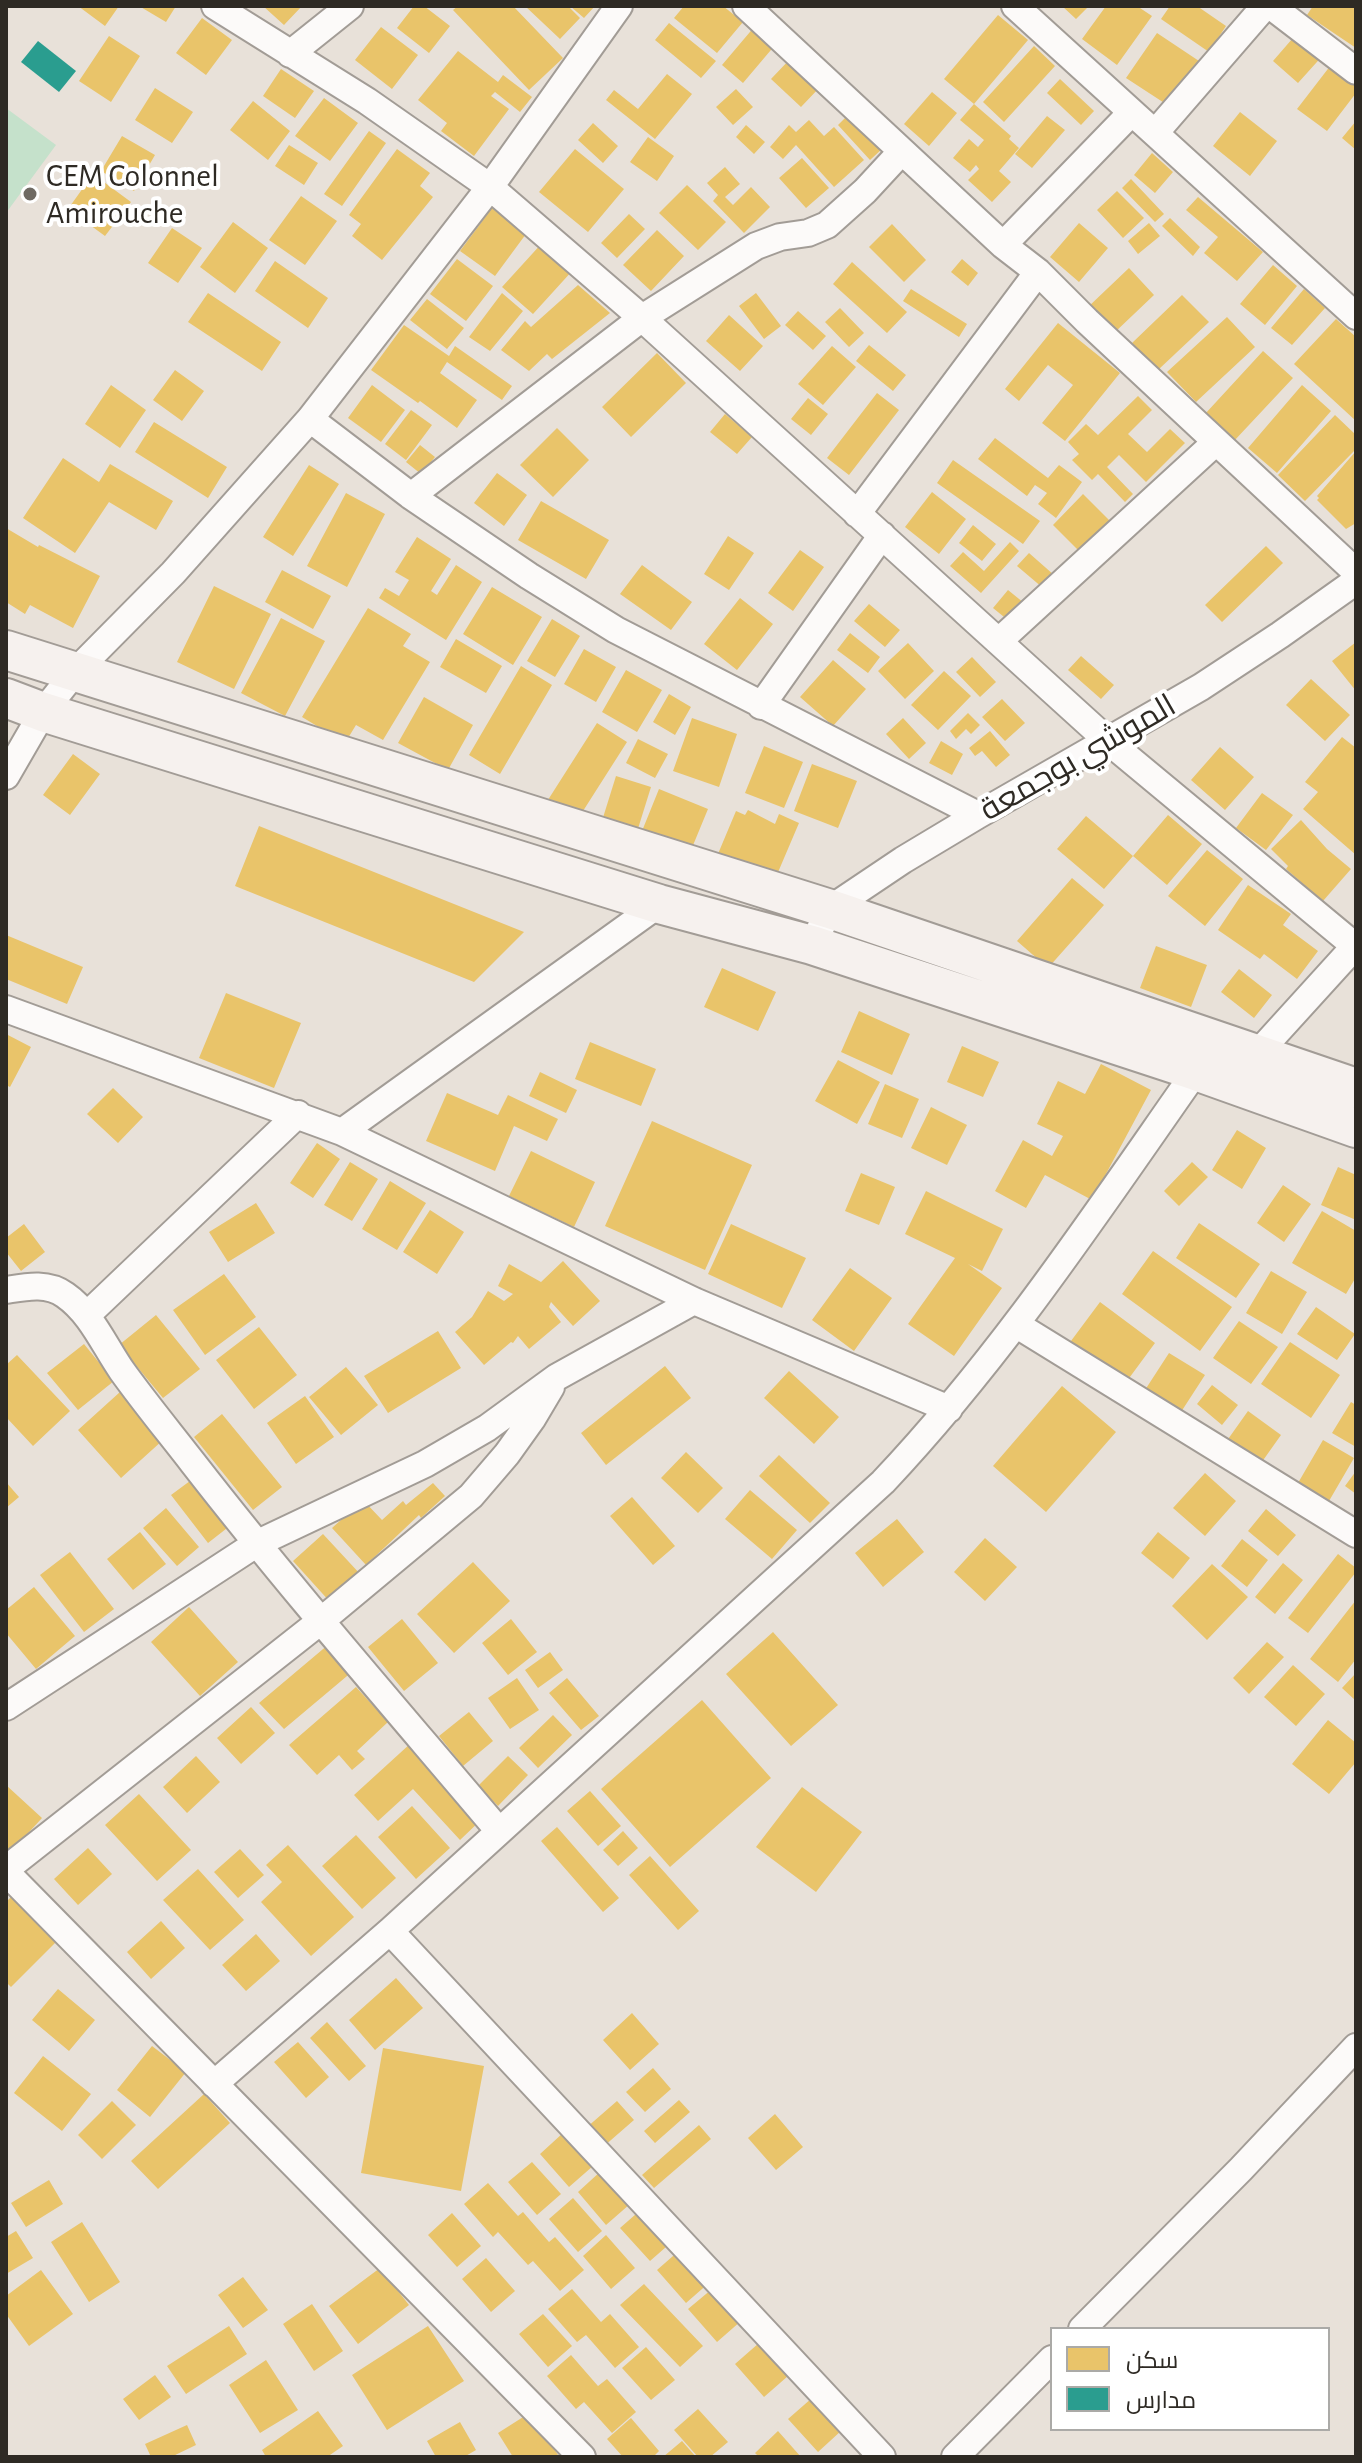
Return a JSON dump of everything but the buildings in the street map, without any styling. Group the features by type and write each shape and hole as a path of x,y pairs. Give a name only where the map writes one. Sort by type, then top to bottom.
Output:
{"main road":[{"path":"6,650 830,909 1203,1055 1356,1128"},
{"path":"6,698 659,904 1203,1055 1257,1054 1355,1086"}],"street":[{"path":"215,6 367,101 490,187 642,318 1108,741 1356,946 1257,1054"},
{"path":"290,54 350,6"},
{"path":"6,776 43,712 75,672 173,573 310,419 490,187 619,6"},
{"path":"746,6 1003,245 1038,272 1356,572"},
{"path":"1015,6 1356,316"},
{"path":"1155,133 1268,6 1356,71"},
{"path":"1003,245 1131,113"},
{"path":"411,496 642,318 756,246 827,225 865,191 902,151"},
{"path":"857,514 1038,272"},
{"path":"310,419 411,496 529,576 616,630 978,815"},
{"path":"999,641 1216,442"},
{"path":"761,706 882,535"},
{"name":"الموشي بوجمعة","path":"812,945 830,909 903,860 1201,687 1356,581"},
{"path":"342,1132 659,904"},
{"path":"6,1009 342,1132 694,1301 949,1409"},
{"path":"214,2084 390,1931 883,1482 949,1409 1017,1325 1203,1055"},
{"path":"87,1315 298,1114"},
{"path":"6,1290 34,1286 63,1293 87,1315 127,1378 256,1544 499,1831"},
{"path":"6,1707 256,1544 425,1464 487,1428 557,1377 694,1301"},
{"path":"1017,1325 1356,1534"},
{"path":"557,1377 515,1443 471,1496 322,1620 6,1871 582,2457"},
{"path":"390,1931 882,2457"},
{"path":"1084,2327 1241,2169 1356,2047"},
{"path":"955,2457 1050,2361"}],"green space":[{"path":"6,108 56,145 6,213"}],"place":[{"name":"CEM Colonnel Amirouche","path":"30,194"}]}
